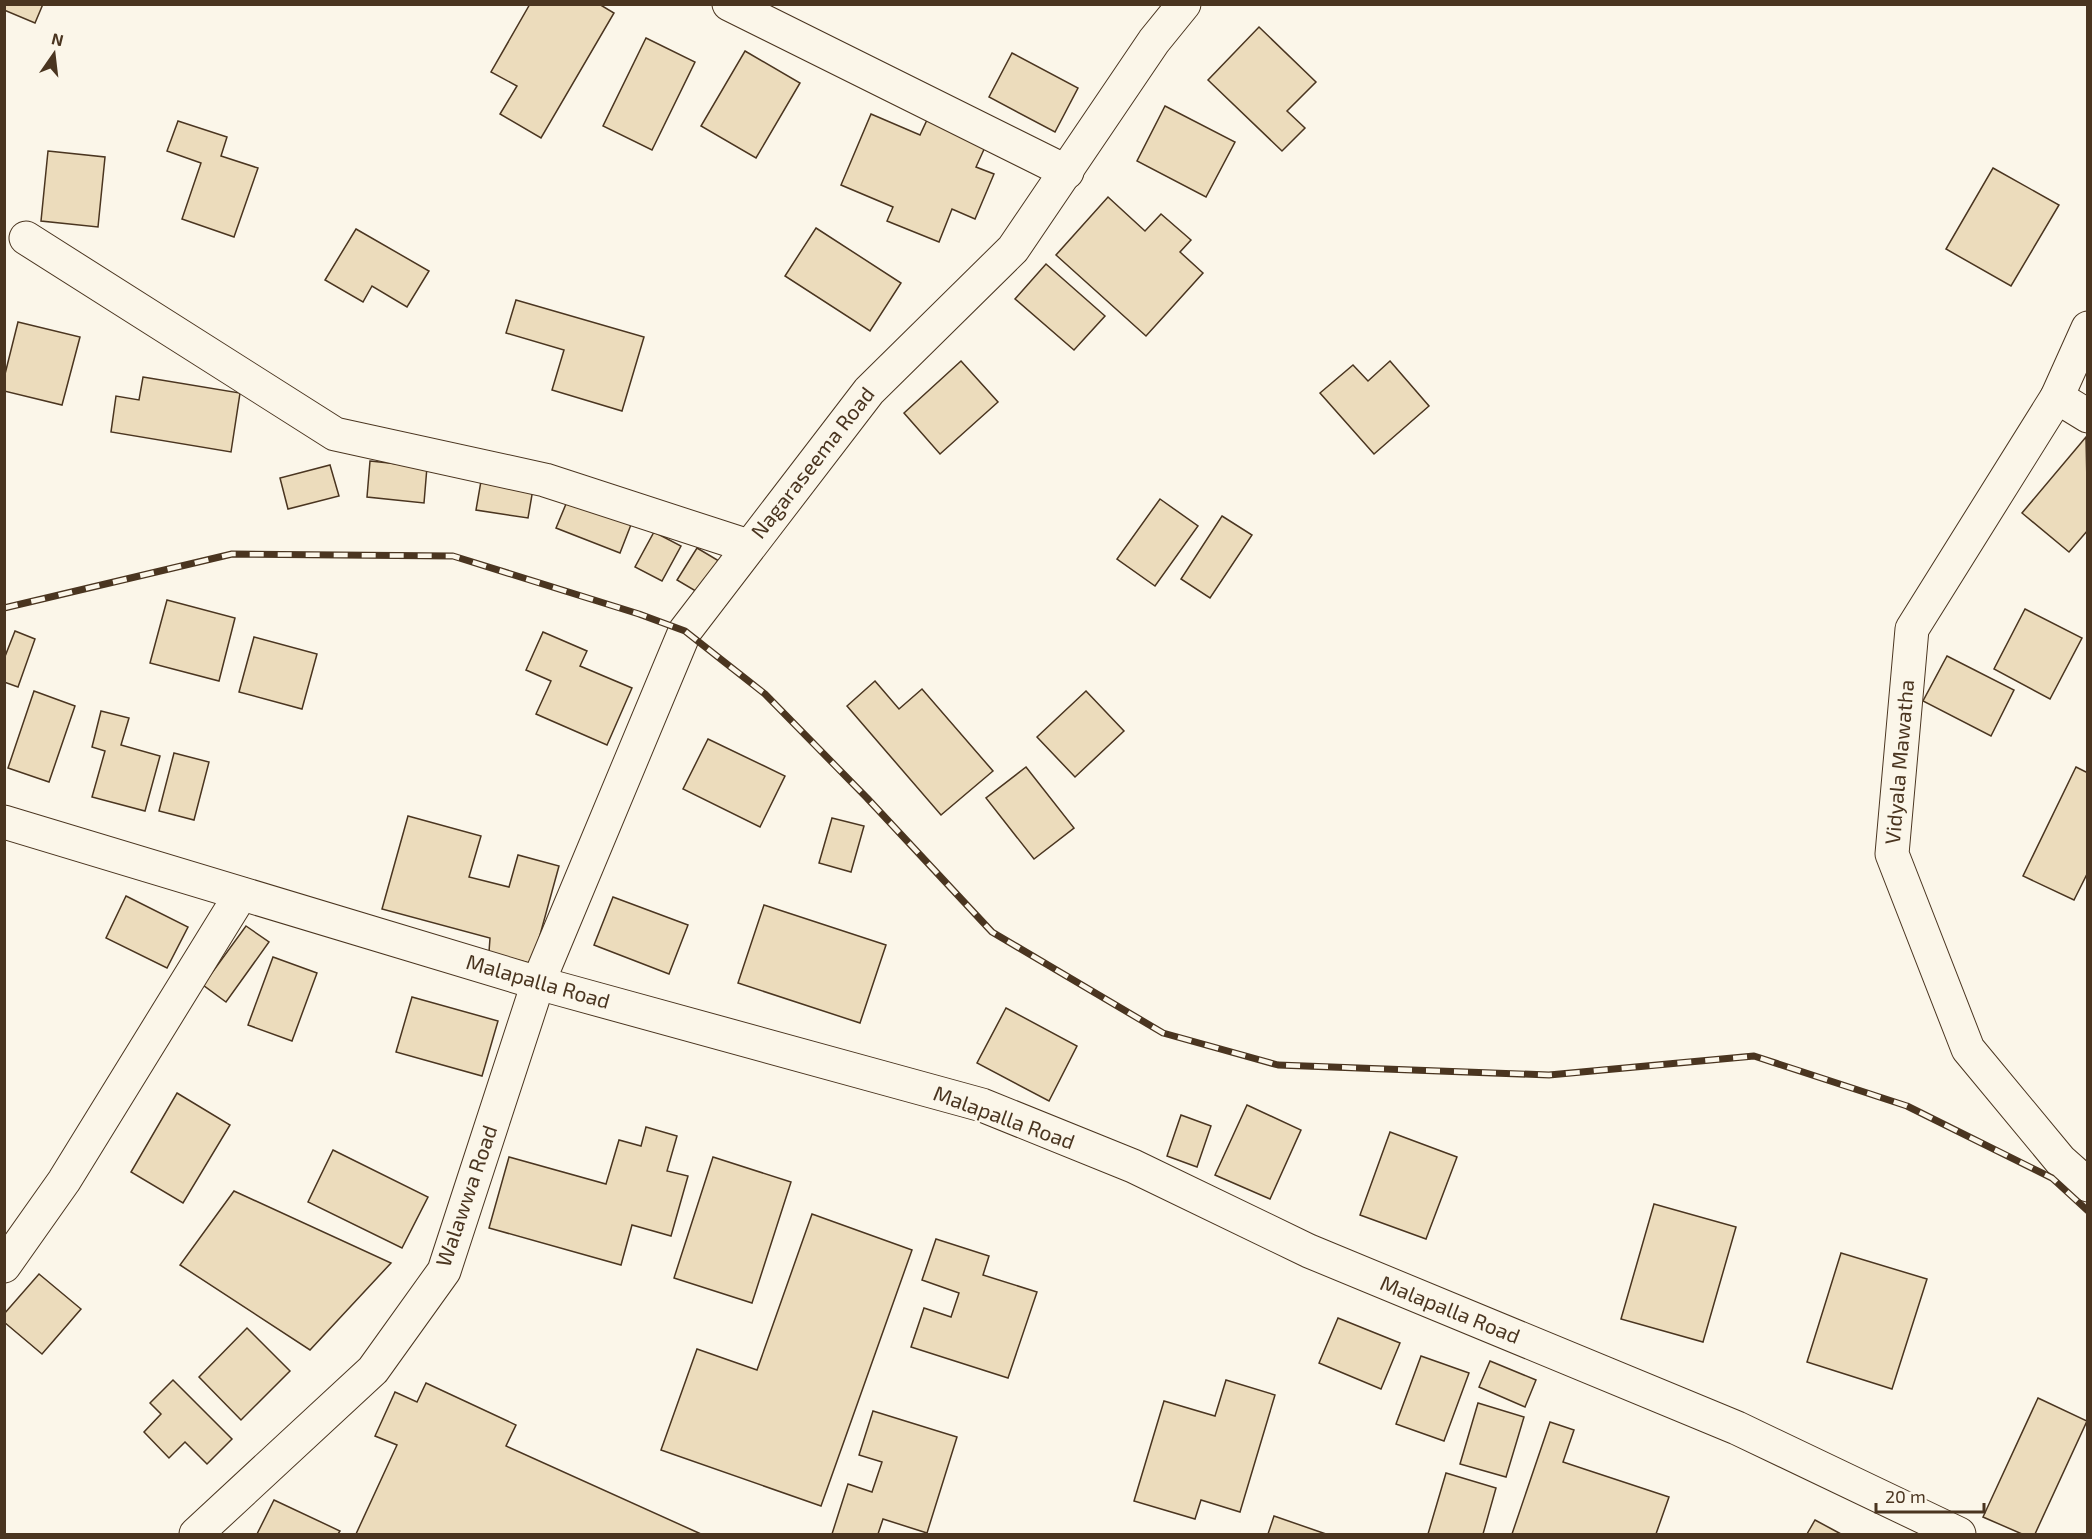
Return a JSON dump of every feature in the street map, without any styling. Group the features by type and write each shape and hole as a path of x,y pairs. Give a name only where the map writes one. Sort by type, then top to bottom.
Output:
{"street":[{"path":"729,4 1067,172"},
{"name":"Nagaraseema Road","path":"538,982 685,631 869,391 1013,249 1154,41 1184,4"},
{"path":"26,238 335,434 545,480 748,546"},
{"name":"Vidyala Mawatha","path":"2088,328 2057,397 1912,629 1892,854 1968,1049 2060,1160 2088,1185"},
{"path":"2057,397 2088,416"},
{"name":"Malapalla Road","path":"4,822 538,982 982,1105 1133,1166 1309,1251 1737,1428 1959,1534"},
{"path":"4,1266 64,1181 241,894"},
{"name":"Walawwa Road","path":"196,1534 373,1370 444,1271 538,982"}],"building":[{"path":"4,4 43,4 35,23 4,10"},
{"path":"530,4 599,4 614,13 541,138 500,114 517,86 491,72"},
{"path":"1259,27 1316,82 1287,111 1305,128 1282,151 1208,80"},
{"path":"646,38 695,62 652,150 603,126"},
{"path":"745,51 800,83 756,158 701,126"},
{"path":"1012,53 1078,88 1055,132 989,97"},
{"path":"1165,106 1235,142 1206,197 1137,161"},
{"path":"871,114 920,135 927,120 986,145 976,167 994,174 975,219 952,209 939,242 887,221 893,207 841,185"},
{"path":"178,121 227,137 221,156 258,168 234,237 182,219 201,163 167,151"},
{"path":"48,151 105,157 98,227 41,221"},
{"path":"1993,168 2059,205 2011,286 1946,249"},
{"path":"1108,197 1145,231 1161,214 1191,240 1180,252 1203,273 1146,336 1056,255"},
{"path":"816,228 901,283 870,331 785,276"},
{"path":"356,229 429,271 407,307 372,286 363,302 325,280"},
{"path":"1046,264 1105,316 1074,350 1015,299"},
{"path":"516,300 644,337 622,411 552,390 564,350 506,333"},
{"path":"18,322 80,337 62,405 4,391 4,378"},
{"path":"961,361 998,402 940,454 904,413"},
{"path":"1390,361 1429,406 1374,454 1320,393 1353,365 1368,381"},
{"path":"143,377 240,393 231,452 111,432 116,396 139,400"},
{"path":"2086,437 2088,530 2069,552 2022,513"},
{"path":"370,461 427,467 424,503 367,497"},
{"path":"330,465 339,496 288,509 280,478"},
{"path":"481,481 533,489 528,518 476,510"},
{"path":"571,492 634,517 620,553 556,528"},
{"path":"1160,499 1198,526 1155,586 1117,559"},
{"path":"1222,516 1252,535 1210,598 1181,579"},
{"path":"654,532 681,546 662,581 635,567"},
{"path":"697,548 719,561 699,593 677,580"},
{"path":"167,600 235,618 219,681 150,663"},
{"path":"2025,609 2082,638 2050,699 1994,669"},
{"path":"15,631 35,639 18,687 4,682 4,659"},
{"path":"543,632 587,651 580,666 632,688 607,745 536,714 551,681 526,670"},
{"path":"254,637 317,654 302,709 239,692"},
{"path":"1947,656 2014,690 1991,736 1923,701"},
{"path":"875,681 899,709 922,689 993,771 941,815 847,706"},
{"path":"34,691 75,706 49,782 8,768"},
{"path":"1086,691 1124,731 1075,777 1037,737"},
{"path":"101,711 129,718 121,745 160,756 145,811 92,797 105,751 92,747"},
{"path":"708,739 785,776 760,827 683,789"},
{"path":"174,753 209,762 194,820 159,811"},
{"path":"1026,767 1074,828 1034,859 986,798"},
{"path":"2076,767 2088,773 2088,872 2074,900 2023,876"},
{"path":"408,816 481,836 469,877 509,887 518,855 559,866 532,964 489,952 490,938 382,909"},
{"path":"832,818 864,826 851,872 819,863"},
{"path":"126,896 188,927 167,968 106,938"},
{"path":"613,897 688,925 669,974 594,945"},
{"path":"764,905 886,945 860,1023 738,983"},
{"path":"246,926 269,942 226,1002 203,985"},
{"path":"273,957 317,973 292,1041 248,1025"},
{"path":"412,997 498,1021 482,1076 396,1052"},
{"path":"1006,1008 1077,1046 1049,1101 977,1063"},
{"path":"177,1093 230,1125 183,1203 131,1172"},
{"path":"1247,1105 1301,1130 1270,1199 1215,1175"},
{"path":"1181,1115 1211,1126 1197,1167 1167,1156"},
{"path":"646,1127 677,1136 667,1171 688,1176 671,1236 632,1225 621,1265 489,1228 509,1157 606,1184 619,1140 641,1146"},
{"path":"1390,1132 1457,1157 1426,1239 1360,1215"},
{"path":"333,1150 428,1197 402,1248 308,1202"},
{"path":"713,1157 791,1182 752,1303 674,1278"},
{"path":"234,1191 391,1263 310,1350 180,1265"},
{"path":"1654,1204 1736,1227 1703,1342 1621,1319"},
{"path":"812,1214 912,1250 821,1506 661,1450 697,1349 757,1370"},
{"path":"936,1239 989,1256 983,1275 1037,1292 1008,1378 911,1347 924,1308 951,1317 959,1293 922,1280"},
{"path":"1841,1253 1927,1279 1892,1389 1807,1362"},
{"path":"39,1274 81,1309 42,1354 4,1322 4,1314"},
{"path":"1338,1318 1400,1343 1381,1389 1319,1363"},
{"path":"247,1328 290,1371 241,1420 199,1377"},
{"path":"1421,1356 1469,1373 1444,1441 1396,1424"},
{"path":"1490,1361 1536,1380 1525,1407 1479,1387"},
{"path":"173,1380 232,1439 207,1464 185,1442 169,1458 144,1432 161,1414 150,1403"},
{"path":"1226,1380 1275,1395 1240,1512 1201,1500 1195,1519 1134,1501 1164,1401 1215,1416"},
{"path":"426,1383 516,1425 506,1446 701,1534 356,1534 397,1445 375,1436 395,1392 417,1402"},
{"path":"2038,1398 2087,1421 2035,1534 2022,1534 1983,1517"},
{"path":"1478,1403 1524,1417 1506,1477 1460,1464"},
{"path":"873,1411 957,1437 927,1533 883,1519 878,1534 832,1534 848,1484 872,1492 882,1462 859,1455"},
{"path":"1550,1422 1574,1430 1563,1462 1669,1497 1656,1534 1512,1534"},
{"path":"1446,1473 1496,1488 1483,1534 1428,1534"},
{"path":"274,1500 340,1531 338,1534 257,1534"},
{"path":"1274,1516 1326,1534 1268,1534"},
{"path":"1815,1520 1841,1534 1807,1534"}],"railway":[{"path":"4,608 232,554 453,556 639,614 685,631 765,694 867,798 992,932 1163,1033 1278,1065 1549,1075 1754,1056 1907,1106 2052,1178 2088,1211"}]}
